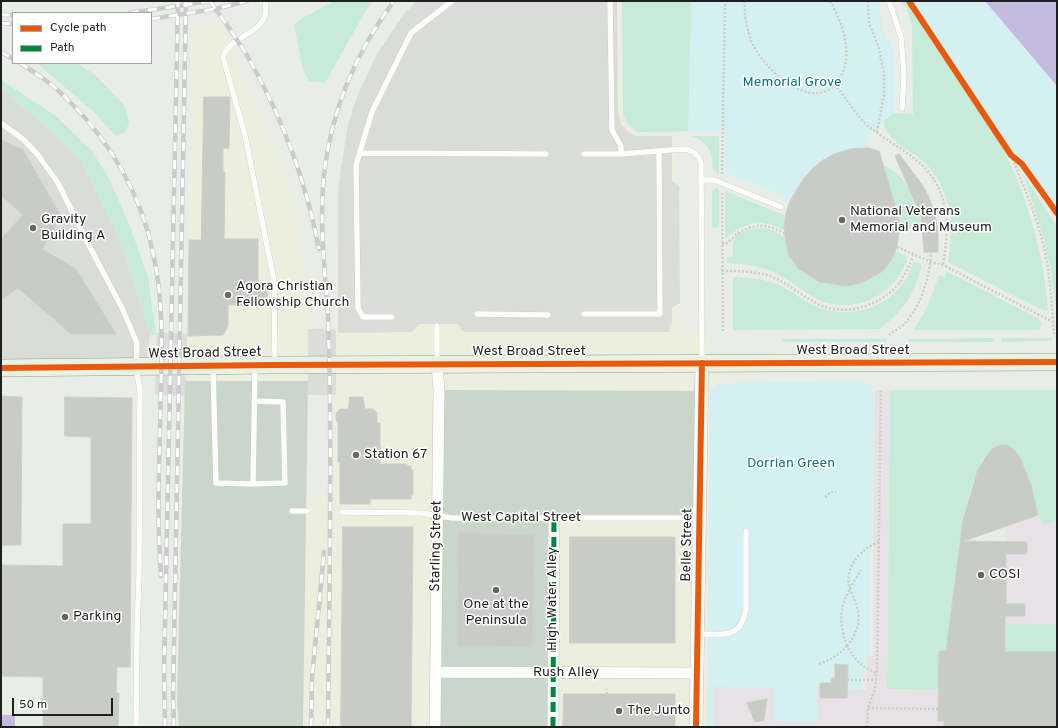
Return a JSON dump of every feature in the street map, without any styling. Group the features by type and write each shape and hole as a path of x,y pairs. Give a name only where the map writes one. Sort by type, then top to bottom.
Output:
{"main road":[{"name":"West Broad Street","path":"1,368 255,365 1057,362"}],"street":[{"name":"Belle Street","path":"696,727 702,363"},
{"name":"Starling Street","path":"435,727 439,390 437,364"},
{"name":"High Water Alley","path":"553,727 554,518"},
{"name":"Rush Alley","path":"436,672 696,673"}],"lane":[{"path":"265,1 266,7 264,17 260,25 238,41 225,53 223,57 245,135 274,281 275,365"},
{"path":"392,317 363,317 358,308 356,165 372,112 411,33 452,1"},
{"path":"610,1 612,130 621,146 621,154"},
{"path":"889,1 901,37 904,75 902,108"},
{"path":"1,123 24,140 38,155 58,183 137,343 136,367 140,390 136,727"},
{"path":"584,154 621,154 683,149 692,150 698,156 701,162 702,363"},
{"path":"584,314 660,314 659,151"},
{"path":"360,153 546,154"},
{"path":"701,180 714,180 781,207"},
{"path":"477,314 548,315"},
{"path":"437,326 437,364"},
{"path":"253,484 255,365"},
{"path":"213,366 216,484 284,483 283,402 254,401"},
{"path":"292,511 307,511"},
{"name":"West Capital Street","path":"342,512 421,513 452,518 700,518"},
{"path":"698,634 730,634 739,628 744,620 746,608 746,531"}],"path":[{"path":"723,331 722,183 724,1"},
{"path":"746,1 746,18 753,44 760,56 771,69 786,82 798,89 811,93 822,93 831,88 843,71 846,58 844,30 830,1"},
{"path":"868,1 869,23 879,48 884,75 884,94 877,132"},
{"path":"835,84 865,123 881,136 914,158 926,169 936,184 944,199 948,224 943,265"},
{"path":"1006,148 1011,155 1033,209 1047,262 1054,334"},
{"path":"1011,155 1022,164"},
{"path":"722,244 726,244 735,234 752,227 772,227 784,234"},
{"path":"898,247 931,262 943,265 1053,322"},
{"path":"889,335 906,322 915,308 929,277 931,252"},
{"path":"722,270 750,271 769,276 785,282 802,294 822,305 831,308 852,309 861,308 887,295 899,284 906,273 913,254"},
{"path":"867,727 868,708 875,689 877,674 881,390"},
{"path":"825,497 831,492 836,492"},
{"path":"819,664 840,654 856,632 858,624 857,605 850,588 848,578 852,566 866,548 879,542"},
{"path":"861,570 845,598 841,616 842,633 847,646 860,664 866,669 877,674"},
{"path":"847,680 876,680"},
{"path":"607,689 607,694"},
{"path":"868,708 938,710"}],"shaded area":[{"path":"417,1 619,1 621,112 625,126 636,134 675,135 681,330 707,333 714,386 710,394 707,727 307,727 305,688 304,727 179,727 177,701 193,24 220,24 281,160 298,222 309,303 310,336 307,496 329,496 338,192 344,144 354,105 369,68 388,35 403,15"},
{"path":"417,1 617,1 618,112 621,124 628,132 637,136 672,136 672,181 679,186 680,303 672,308 672,324 670,325 669,332 463,332 458,324 419,324 412,332 338,333 338,192 348,125 361,87 378,52 403,15"},
{"path":"985,1 1057,1 1057,86"},
{"path":"1,88 49,129 82,162 122,244 150,335 146,366 1,368"},
{"path":"185,381 308,381 303,727 179,727 177,701"},
{"path":"439,390 702,391 700,518 554,518 553,727 435,727"},
{"path":"875,390 890,390 887,689 939,690 944,727 713,727 713,687 775,688 775,721 817,722 817,689 847,698 847,689 866,689 867,656 873,656 873,481","holes":["766,699 764,720 755,722 748,703"]},
{"path":"1038,515 1043,526 1057,520 1057,624 1005,624 1006,616 1025,616 1025,605 1006,604 1006,554 1027,554 1026,542 1007,542 1007,525"},
{"path":"1,715 15,715 15,727 1,727"}],"green space":[{"path":"334,1 373,1 365,12 325,83 309,81 303,70 294,25 304,17"},
{"path":"622,1 721,1 718,131 639,132 628,124 623,112"},
{"name":"Memorial Grove","path":"691,1 879,1 881,28 890,44 894,57 894,113 868,136 869,148 840,151 831,155 808,174 791,199 725,172 726,132 688,131"},
{"path":"879,1 881,28 890,44 894,57 894,113 913,114 912,26 907,9 901,1 905,1 945,61 950,65 1000,143 1006,155 1022,191 1034,230 1043,270 1048,310 1043,310 948,262 951,233 948,205 944,191 938,179 929,167 918,157 898,144 891,137 885,127 874,29"},
{"path":"907,1 985,1 1057,86 1057,213 1022,164 1011,155"},
{"path":"39,64 78,64 95,75 125,106 129,123 125,132 116,136 92,110"},
{"path":"1,80 56,116 92,151 110,180 131,229 148,277 156,335 150,335 122,244 82,162 49,129 1,88"},
{"path":"690,136 719,137 719,174 714,171 711,153 707,146 702,141"},
{"path":"870,159 891,169 906,184 916,203 922,226 899,230 898,211 895,202 886,184"},
{"path":"1023,174 1057,227 1057,315 1050,265 1042,232"},
{"path":"716,188 719,189 719,227 712,228 712,193"},
{"path":"725,191 786,216 784,230 767,224 753,224 739,229 725,239"},
{"path":"760,228 770,229 785,237 790,258 805,273 814,279 834,285 856,284 867,281 887,267 896,251 908,257 897,279 880,295 858,304 846,305 827,303 822,302 766,269 742,264 727,263 727,257 733,257 733,244 735,237 745,231"},
{"path":"914,261 922,265 911,294 902,308 880,329 733,330 733,277 758,279 771,282 783,287 813,305 824,309 845,312 866,309 886,300 902,285"},
{"path":"946,271 1039,319 1042,323 1040,329 913,330 918,324 925,310 939,275 945,278"},
{"path":"994,338 994,342 909,342 909,339"},
{"path":"1001,338 1052,338 1052,341 1001,342"},
{"path":"783,339 886,339 886,342 783,342"},
{"name":"Dorrian Green","path":"863,381 871,386 874,393 869,653 860,690 860,727 707,727 711,391 718,384 723,383"},
{"path":"890,390 1057,390 1057,520 1043,526 1038,515 1031,485 1007,445 993,448 984,458 977,472 966,508 946,651 939,651 939,690 887,689"},
{"path":"1005,624 1057,624 1057,652 1005,652"}],"pier":[{"path":"308,329 336,330 336,395 308,395"},
{"path":"157,333 187,334 185,396 155,395"}],"building":[{"name":"Agora Christian Fellowship Church","path":"204,97 230,97 229,148 223,148 223,172 225,172 224,239 258,239 258,286 268,286 267,305 228,305 228,326 223,335 188,336 189,240 201,240"},
{"name":"Gravity Building A","path":"1,140 23,150 61,216 42,249 76,269 116,334 71,334 18,288 1,300 1,239 23,215 1,195"},
{"name":"National Veterans Memorial and Museum","path":"869,148 879,151 897,212 900,225 897,247 886,268 880,273 858,284 845,286 820,282 798,268 789,256 784,228 786,213 790,201 804,178 823,160 834,154 850,149"},
{"path":"899,154 921,183 928,195 935,214 938,231 938,252 924,252 921,216 895,156"},
{"path":"1,396 22,397 21,545 1,545"},
{"path":"65,397 132,398 130,667 117,667 116,693 119,693 118,727 43,727 43,677 1,676 1,565 63,566 63,524 91,524 91,437 65,436"},
{"name":"Station 67","path":"350,397 363,397 365,409 373,409 377,413 377,423 380,423 380,464 407,464 407,466 411,466 411,470 413,470 413,495 411,495 411,499 370,499 370,504 340,504 340,462 338,462 338,421 336,420 336,413 340,409 348,409"},
{"name":"COSI","path":"1000,445 1007,445 1013,449 1020,458 1031,485 1038,515 964,541 1027,542 1027,554 1006,554 1006,604 1025,604 1025,616 1005,616 1005,652 1057,652 1057,727 944,727 944,721 938,721 939,651 946,651 963,521 977,472 993,448"},
{"path":"343,527 413,527 411,727 341,727"},
{"name":"One at the Peninsula","path":"459,533 534,535 532,647 457,645"},
{"path":"570,537 675,537 675,643 570,643"},
{"path":"835,664 848,665 847,698 820,698 820,683 831,683 832,678 835,678"},
{"name":"The Junto","path":"564,694 675,694 675,727 563,727"},
{"path":"767,699 764,720 755,722 747,703"}],"railway":[{"path":"165,727 164,672 178,1"},
{"path":"174,727 173,697 186,1"},
{"path":"210,1 235,36 249,59 283,128 300,175 314,224 319,249"},
{"path":"137,12 210,1"},
{"path":"152,19 215,9 247,1"},
{"path":"328,727 330,398 328,317 322,228 324,175 327,151 339,105 347,83 380,20 394,1"},
{"path":"1,15 12,15"},
{"path":"1,23 12,24"},
{"path":"1,52 12,58"},
{"path":"21,64 57,89 97,133 122,170 132,189 148,231 159,286 162,336 159,504 161,576"},
{"path":"311,727 312,678 324,552"}],"marked path":[{"path":"553,727 554,518"}],"cycle path":[{"path":"909,1 1011,155 1022,164 1057,213"},
{"path":"1,368 275,365 1057,362"},
{"path":"696,727 702,363"}],"place":[{"name":"National Veterans Memorial and Museum","path":"842,220"},
{"name":"Gravity Building A","path":"33,228"},
{"name":"Agora Christian Fellowship Church","path":"228,295"},
{"name":"Station 67","path":"356,455"},
{"name":"COSI","path":"981,575"},
{"name":"One at the Peninsula","path":"496,590"},
{"name":"Parking","path":"65,617"},
{"name":"The Junto","path":"619,711"}]}
